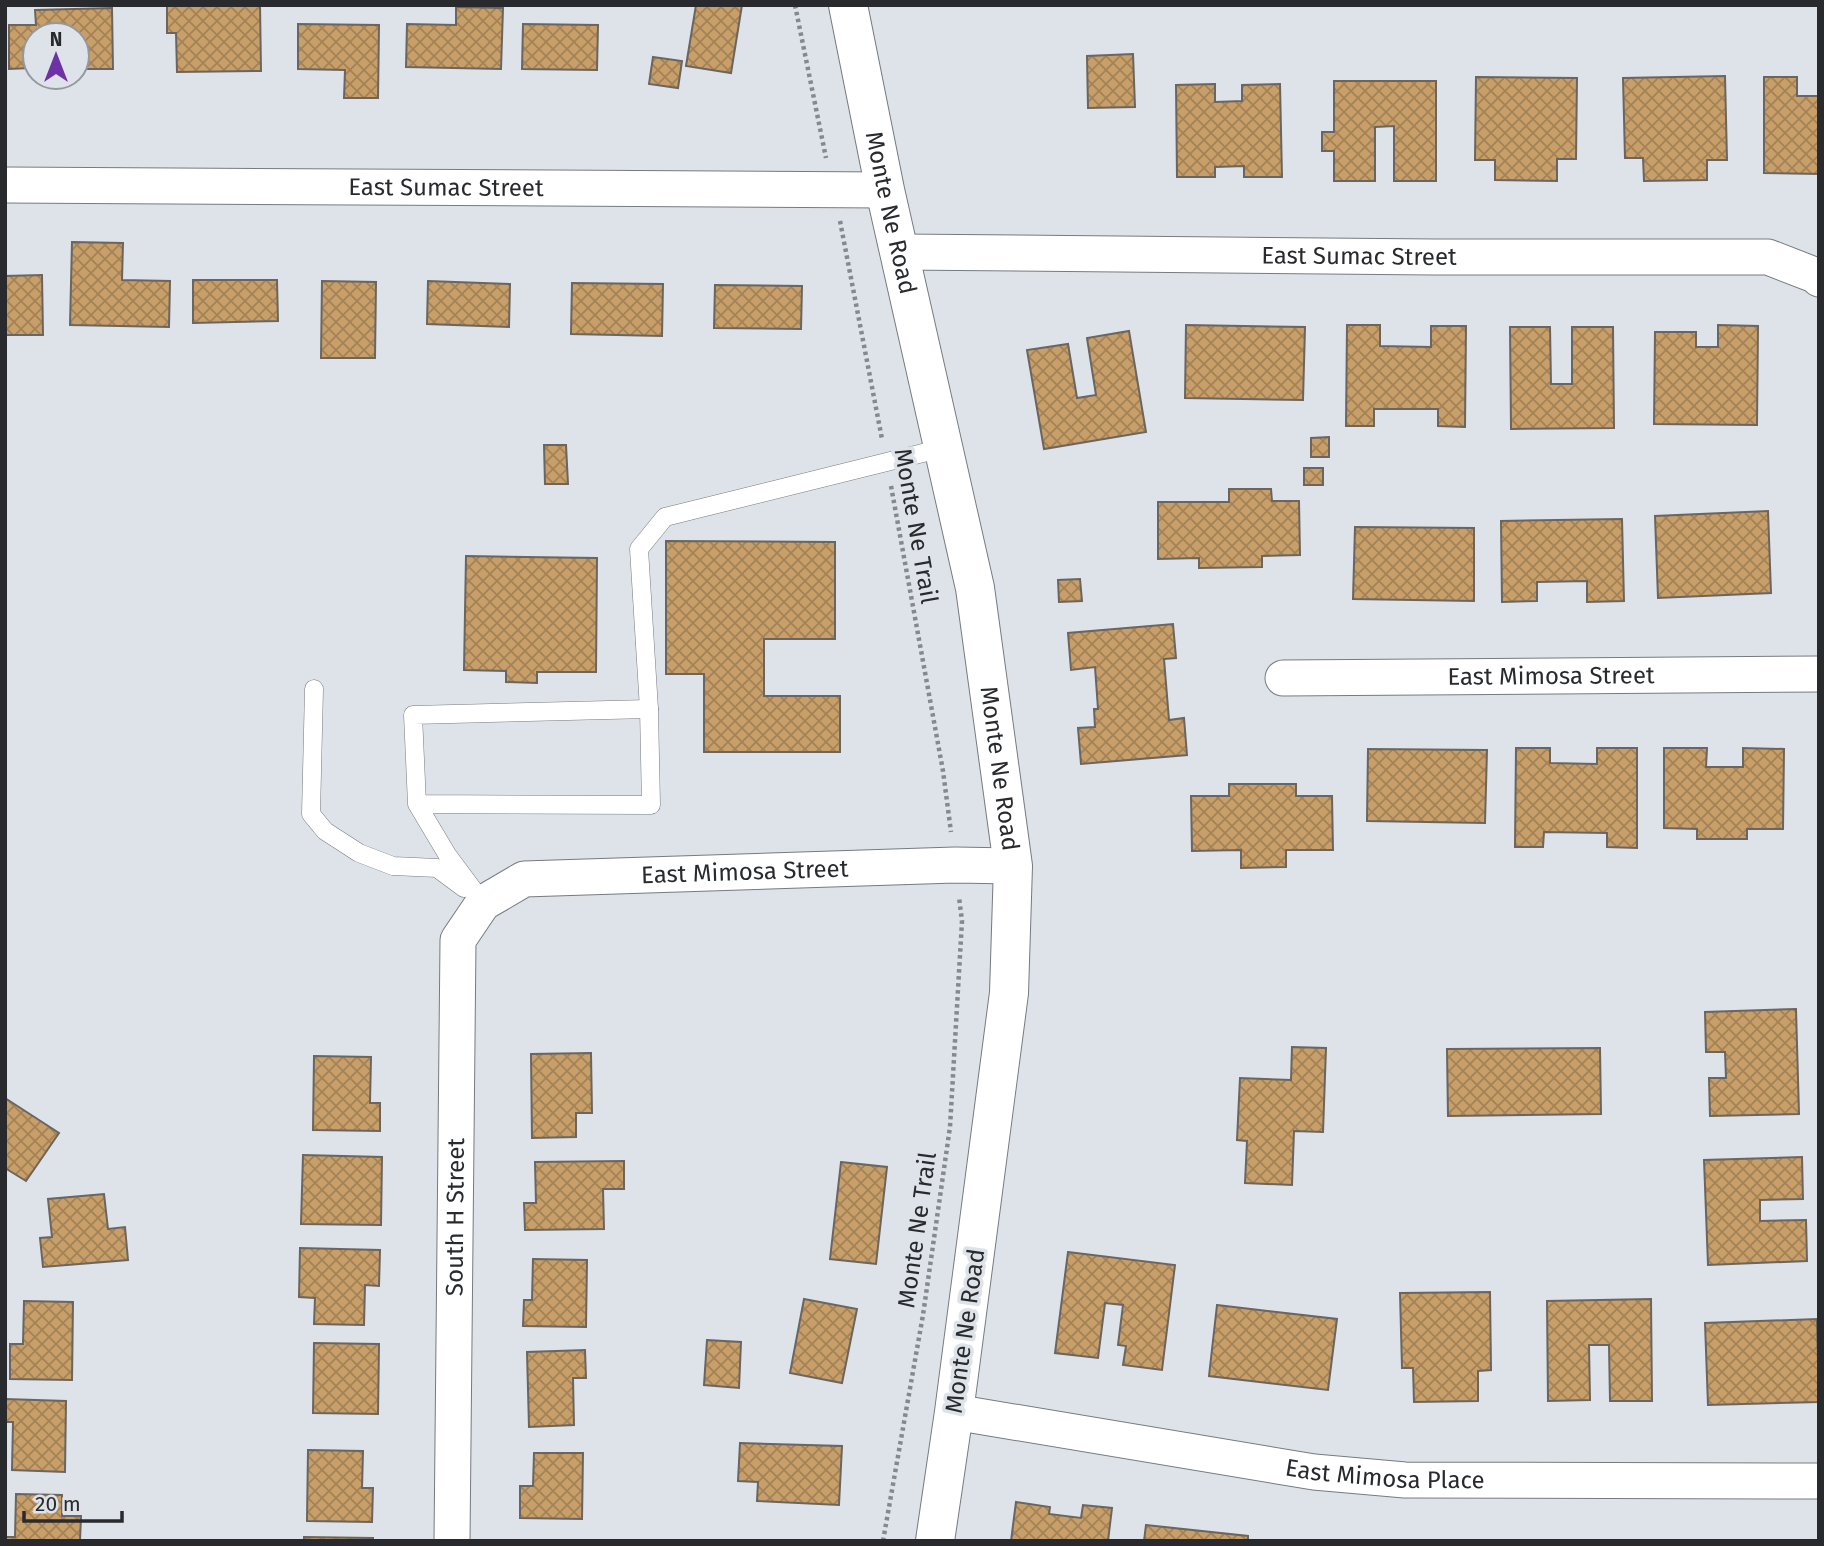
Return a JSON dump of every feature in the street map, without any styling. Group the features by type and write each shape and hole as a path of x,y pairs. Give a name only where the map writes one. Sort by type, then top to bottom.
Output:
{"street":[{"name":"Monte Ne Road","path":"848,5 899,252 975,588 1013,866 1011,978 935,1541"},
{"name":"East Sumac Street","path":"5,185 886,190"},
{"name":"East Sumac Street","path":"899,252 1768,257 1818,278"},
{"name":"East Mimosa Street","path":"1283,678 1819,674"},
{"name":"East Mimosa Street","path":"483,903 524,879 955,865 1013,866"},
{"name":"South H Street","path":"452,1541 458,940 483,903"},
{"name":"East Mimosa Place","path":"954,1412 1314,1472 1405,1480 1819,1481"}],"lane":[{"path":"416,804 650,805 649,709 639,549 666,517 943,448"},
{"path":"314,689 311,814 325,831 359,853 393,866 437,868 483,903"},
{"path":"483,903 448,856 416,804 413,715 649,709"}],"path":[{"path":"795,5 824,150"},
{"name":"Monte Ne Trail","path":"842,229 943,771 951,831"},
{"name":"Monte Ne Trail","path":"883,1541 923,1315 950,1127 962,921"}],"building":[{"path":"167,5 260,5 261,71 177,72 176,33 167,33"},
{"path":"696,5 742,5 731,73 686,66"},
{"path":"456,7 503,8 501,69 406,67 407,24 456,25"},
{"path":"112,8 113,69 91,69 91,21 36,21 35,10"},
{"path":"298,24 379,25 378,98 344,98 345,70 298,69"},
{"path":"523,24 598,25 597,70 522,69"},
{"path":"9,25 21,25 21,68 9,69"},
{"path":"1133,54 1135,107 1088,108 1087,56"},
{"path":"653,57 682,61 678,88 649,84"},
{"path":"1725,76 1727,160 1707,160 1707,180 1644,181 1643,158 1625,158 1623,78"},
{"path":"1476,77 1577,78 1576,159 1557,159 1557,181 1495,180 1495,160 1475,160"},
{"path":"1764,77 1797,77 1797,96 1819,96 1819,174 1764,173"},
{"path":"1334,81 1436,81 1436,181 1394,181 1394,126 1375,127 1375,181 1334,181 1334,151 1322,151 1322,132 1334,132"},
{"path":"1215,84 1215,102 1242,101 1242,85 1280,84 1282,177 1244,177 1244,166 1215,167 1215,177 1177,177 1176,85"},
{"path":"72,242 123,243 122,280 170,281 169,327 70,325"},
{"path":"42,275 43,335 5,335 5,276"},
{"path":"193,280 277,280 278,321 193,323"},
{"path":"322,281 376,282 375,358 321,358"},
{"path":"428,281 510,284 509,327 427,324"},
{"path":"572,283 663,284 662,336 571,334"},
{"path":"715,285 802,286 801,329 714,328"},
{"path":"1186,325 1305,327 1303,400 1185,398"},
{"path":"1347,325 1380,325 1380,346 1431,347 1431,326 1466,326 1465,427 1438,426 1438,409 1374,409 1374,426 1346,426"},
{"path":"1718,325 1758,326 1757,425 1654,424 1655,332 1696,332 1696,347 1718,347"},
{"path":"1510,327 1550,327 1551,384 1572,384 1572,327 1613,327 1614,428 1511,429"},
{"path":"1129,331 1146,432 1044,449 1027,350 1068,344 1077,398 1096,395 1087,338"},
{"path":"1329,437 1329,457 1311,457 1311,438"},
{"path":"544,445 566,445 568,484 545,484"},
{"path":"1304,468 1323,468 1323,485 1304,485"},
{"path":"1229,489 1271,489 1272,501 1299,501 1300,555 1262,556 1262,567 1199,568 1199,558 1158,559 1158,502 1229,502"},
{"path":"1768,511 1771,593 1658,598 1655,516"},
{"path":"1622,519 1624,601 1587,602 1587,581 1537,582 1537,601 1502,602 1501,521"},
{"path":"1355,527 1474,528 1474,601 1353,599"},
{"path":"666,541 835,542 835,639 764,639 764,696 840,696 840,752 704,752 704,674 666,674"},
{"path":"466,556 597,558 596,672 537,672 537,683 506,682 506,671 464,670"},
{"path":"1080,579 1082,601 1059,602 1058,580"},
{"path":"1173,624 1176,658 1164,659 1169,720 1184,718 1187,755 1081,764 1078,728 1095,727 1094,709 1098,709 1095,667 1071,670 1068,633"},
{"path":"1516,748 1550,748 1550,763 1597,764 1597,748 1637,748 1637,848 1607,847 1607,833 1544,832 1543,847 1515,847"},
{"path":"1664,748 1707,748 1706,767 1743,767 1743,748 1784,749 1783,829 1747,829 1747,839 1697,839 1697,829 1664,828"},
{"path":"1368,749 1487,750 1485,823 1367,821"},
{"path":"1229,784 1296,784 1296,796 1332,796 1333,850 1286,850 1286,867 1241,868 1241,850 1192,851 1191,796 1229,796"},
{"path":"1796,1009 1799,1114 1710,1116 1709,1078 1726,1078 1725,1052 1706,1052 1705,1012"},
{"path":"1292,1047 1326,1048 1323,1132 1294,1131 1292,1185 1245,1183 1247,1141 1237,1140 1240,1078 1291,1080"},
{"path":"1600,1048 1601,1114 1448,1116 1447,1049"},
{"path":"591,1053 592,1113 576,1113 576,1137 532,1138 531,1054"},
{"path":"314,1056 371,1057 370,1103 380,1103 380,1131 313,1130"},
{"path":"5,1098 59,1133 26,1181 5,1168"},
{"path":"303,1155 382,1157 381,1225 301,1224"},
{"path":"1802,1157 1803,1199 1760,1200 1760,1221 1806,1220 1807,1261 1708,1265 1704,1160"},
{"path":"624,1161 624,1189 603,1189 604,1229 525,1230 524,1203 536,1203 535,1162"},
{"path":"841,1162 887,1167 876,1264 830,1259"},
{"path":"104,1194 108,1229 125,1227 128,1260 43,1267 40,1238 52,1237 48,1199"},
{"path":"300,1248 380,1250 379,1286 365,1285 364,1325 314,1324 315,1298 299,1297"},
{"path":"1068,1252 1175,1265 1162,1370 1123,1365 1126,1346 1118,1345 1123,1305 1105,1303 1098,1358 1055,1353"},
{"path":"533,1259 587,1260 586,1327 523,1326 524,1300 532,1300"},
{"path":"1490,1292 1491,1370 1478,1371 1478,1401 1414,1402 1413,1368 1402,1368 1400,1293"},
{"path":"804,1299 857,1309 842,1383 790,1373"},
{"path":"1651,1299 1652,1401 1610,1401 1609,1345 1589,1345 1590,1400 1548,1401 1547,1301"},
{"path":"24,1301 73,1302 72,1380 10,1379 10,1344 23,1344"},
{"path":"1217,1305 1337,1319 1328,1390 1209,1376"},
{"path":"1817,1319 1819,1402 1708,1405 1705,1323"},
{"path":"707,1340 741,1342 739,1388 704,1385"},
{"path":"314,1343 379,1344 378,1414 313,1413"},
{"path":"585,1350 586,1378 573,1378 574,1425 529,1427 527,1352"},
{"path":"5,1399 66,1401 65,1472 12,1470 13,1422 5,1422"},
{"path":"740,1443 842,1446 839,1505 757,1501 758,1482 738,1481"},
{"path":"308,1450 363,1451 362,1488 373,1488 372,1522 307,1521"},
{"path":"534,1453 583,1453 582,1519 520,1518 520,1486 533,1486"},
{"path":"16,1494 62,1495 62,1516 81,1516 80,1541 5,1541 5,1537 15,1537"},
{"path":"1016,1502 1050,1507 1049,1514 1081,1518 1083,1505 1112,1508 1108,1541 1011,1541"},
{"path":"1146,1525 1248,1536 1248,1541 1144,1541"},
{"path":"304,1537 373,1538 373,1541 304,1541"}]}
